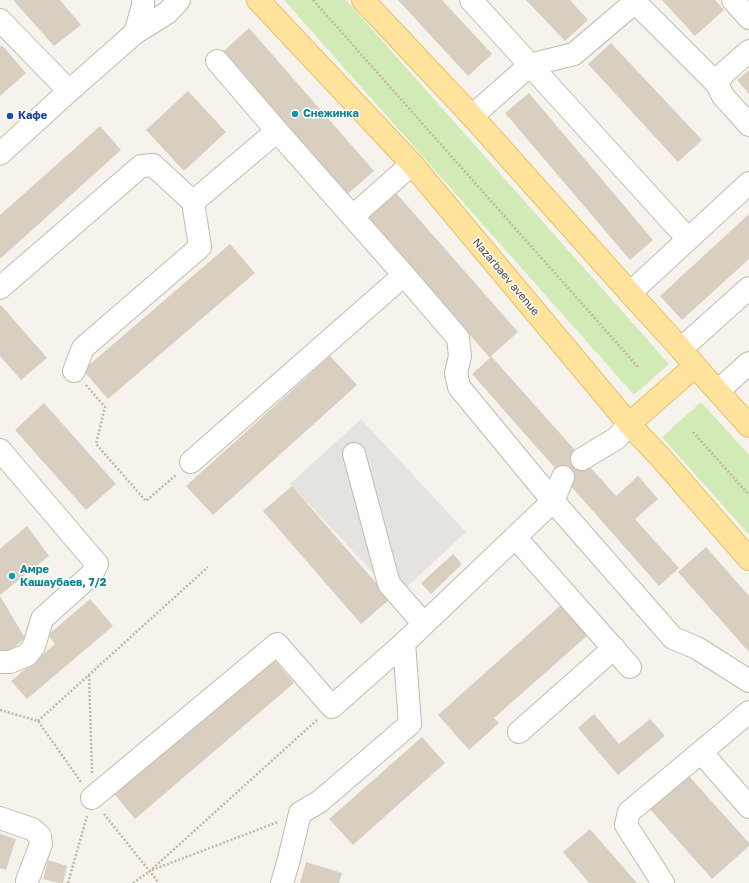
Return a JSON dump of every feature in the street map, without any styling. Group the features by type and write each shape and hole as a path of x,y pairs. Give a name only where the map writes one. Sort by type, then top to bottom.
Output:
{"main road":[{"name":"Nazarbaev avenue","path":"258,0 412,164 629,424 661,458 749,559"},
{"path":"363,0 472,116 749,426"},
{"path":"629,424 695,366"}],"street":[{"path":"135,33 143,6 143,0"},
{"path":"0,154 135,33 167,13 179,0"},
{"path":"471,0 688,239"},
{"path":"732,0 749,18"},
{"path":"472,116 530,65 574,54 634,1 717,84 723,96 749,124"},
{"path":"0,21 69,91"},
{"path":"717,84 724,73 749,51"},
{"path":"217,61 458,338 460,356 456,373 459,387 553,501 673,638 696,648 749,681"},
{"path":"193,202 277,131"},
{"path":"353,216 412,164"},
{"path":"0,288 141,166 153,165 193,202 200,247 82,348 74,371"},
{"path":"630,293 749,183"},
{"path":"191,462 404,275"},
{"path":"681,349 749,288"},
{"path":"718,392 749,363"},
{"path":"582,459 617,438 629,424"},
{"path":"0,450 97,564 92,574 42,619 34,646 27,655 10,662 0,662"},
{"path":"354,454 389,584 424,624"},
{"path":"92,798 277,644 332,707 404,644 553,501 563,477"},
{"path":"515,537 630,667"},
{"path":"282,883 300,813 319,802 410,724 404,644"},
{"path":"520,732 614,648"},
{"path":"663,883 626,825 629,812 749,712"},
{"path":"701,752 749,808"},
{"path":"0,818 32,829 40,836 41,844 28,881"}],"path":[{"path":"313,0 638,367"},
{"path":"74,371 105,407 96,444 146,501 191,462"},
{"path":"693,432 749,495"},
{"path":"0,710 38,721 208,567"},
{"path":"89,675 92,798 159,883"},
{"path":"133,883 150,871 332,707"},
{"path":"150,871 300,813"}],"green space":[{"path":"284,0 346,0 669,364 634,395"},
{"path":"701,402 749,455 749,535 662,437"}],"shaded area":[{"path":"361,419 466,532 396,597 290,484"}],"building":[{"path":"13,0 60,0 81,25 54,46"},
{"path":"398,0 442,0 492,54 468,76"},
{"path":"526,0 570,0 588,20 565,41"},
{"path":"662,0 715,0 724,10 695,36"},
{"name":"Снежинка","path":"249,28 374,171 342,199 217,57"},
{"path":"611,43 702,140 678,162 588,64"},
{"path":"2,45 26,73 0,96 0,47"},
{"path":"749,70 749,94 737,80"},
{"path":"188,91 226,132 184,171 146,130"},
{"path":"529,93 653,240 630,260 505,113"},
{"path":"100,126 121,150 0,259 0,215"},
{"path":"396,193 518,332 491,356 616,496 638,476 658,499 635,519 679,568 659,586 472,374 490,358 367,218"},
{"path":"749,214 749,259 682,320 660,296"},
{"path":"230,244 255,273 108,399 83,370"},
{"path":"1,305 47,358 21,380 0,356"},
{"path":"330,356 357,385 213,515 186,486"},
{"path":"44,403 116,484 86,510 15,430"},
{"path":"292,486 390,599 361,624 263,511"},
{"name":"Амре Кашаубаев, 7/2","path":"27,526 49,556 0,595 0,549"},
{"path":"706,547 749,596 749,652 678,572"},
{"path":"453,554 462,564 431,594 421,583"},
{"name":"Амре Кашаубаев, 7/2","path":"0,596 25,638 2,658 0,655"},
{"path":"90,599 113,626 27,699 11,681 55,644 48,635"},
{"path":"561,605 588,635 494,718 499,723 469,750 438,715"},
{"path":"270,655 294,683 135,819 111,790"},
{"path":"594,714 619,744 650,719 665,736 618,775 578,728"},
{"path":"422,737 445,763 353,845 329,819"},
{"path":"688,775 749,843 749,846 712,879 650,809"},
{"path":"590,829 637,883 589,883 563,852"},
{"path":"0,834 16,839 6,870 0,868"},
{"path":"48,860 67,866 63,883 43,879"},
{"path":"306,862 342,873 339,883 300,883"}],"place":[{"name":"Снежинка","path":"295,114"},
{"name":"Кафе","path":"10,116"},
{"name":"Амре Кашаубаев, 7/2","path":"12,576"}]}
